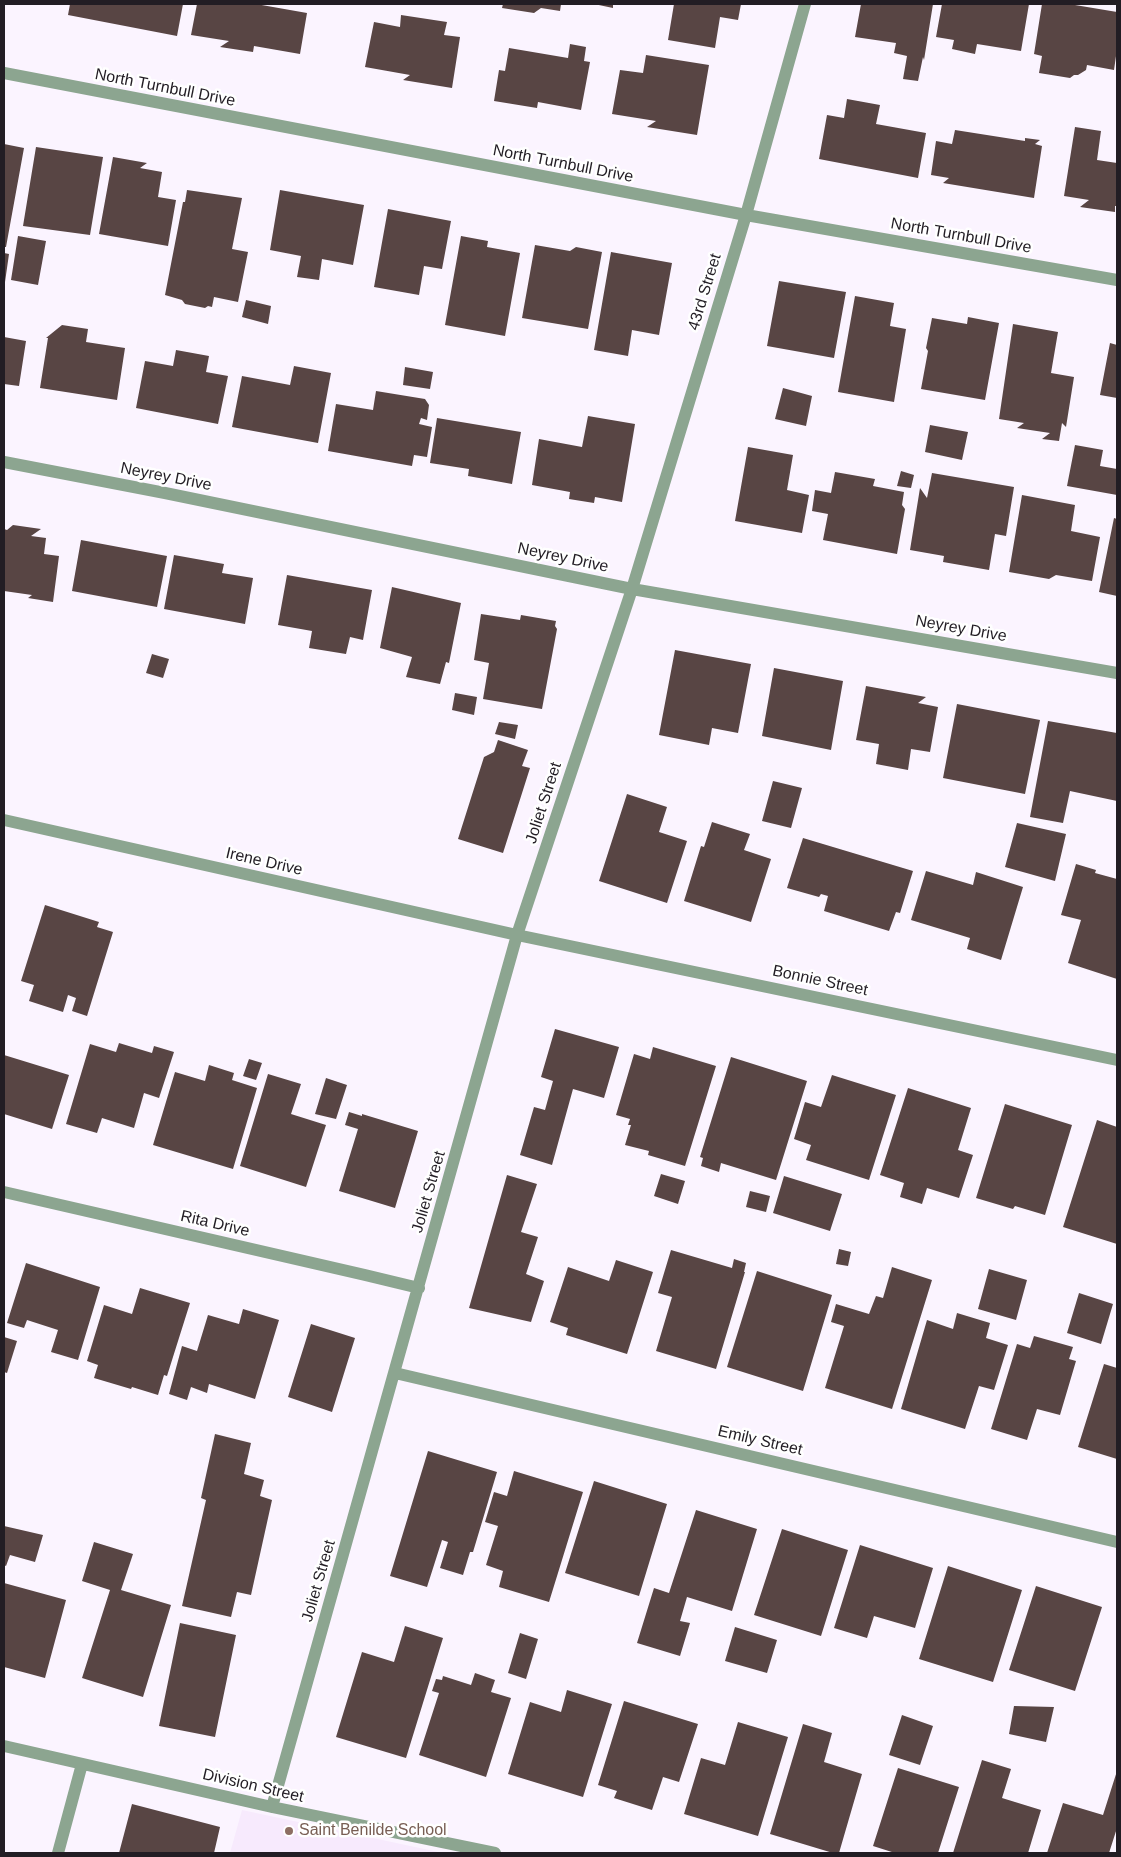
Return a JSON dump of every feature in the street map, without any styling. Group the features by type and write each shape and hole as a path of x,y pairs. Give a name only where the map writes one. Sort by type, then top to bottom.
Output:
{"street":[{"name":"43rd Street","path":"632,589 746,215 805,4"},
{"name":"North Turnbull Drive","path":"4,73 746,215 1117,280"},
{"name":"Neyrey Drive","path":"4,462 165,493 632,589 1117,673"},
{"name":"Joliet Street","path":"272,1807 517,935 632,589"},
{"name":"Irene Drive","path":"4,820 517,935"},
{"name":"Bonnie Street","path":"517,935 1117,1060"},
{"name":"Rita Drive","path":"4,1192 419,1288"},
{"name":"Emily Street","path":"394,1373 1117,1542"},
{"name":"Division Street","path":"4,1746 272,1807 495,1853"},
{"path":"58,1853 82,1764"}],"shaded area":[{"name":"Saint Benilde School","path":"242,1810 443,1853 230,1853"}],"building":[{"path":"70,4 183,4 177,36 68,15"},
{"path":"197,4 256,4 307,13 300,54 254,46 253,52 220,47 229,41 191,35"},
{"path":"503,4 561,4 560,11 541,8 534,13 502,8"},
{"path":"594,4 613,4 613,8"},
{"path":"674,4 741,4 738,20 720,17 715,48 668,40"},
{"path":"861,4 933,4 924,60 923,57 918,81 903,79 907,56 894,53 896,43 855,37"},
{"path":"942,4 1029,4 1021,51 977,44 975,54 952,49 954,40 936,37"},
{"path":"1042,4 1069,4 1117,12 1117,49 1114,70 1087,65 1086,70 1070,78 1039,73 1042,56 1034,54"},
{"path":"401,15 447,22 444,35 460,37 452,88 403,80 410,75 365,67 374,22 400,27"},
{"path":"570,44 586,47 584,61 590,62 581,110 538,102 537,108 494,101 499,70 505,71 509,48 568,58"},
{"path":"646,55 709,65 697,135 647,127 656,121 612,114 620,70 643,73"},
{"path":"847,99 880,105 876,124 926,133 918,178 819,159 827,115 844,118"},
{"path":"1075,127 1101,131 1097,160 1117,163 1117,206 1115,206 1115,212 1080,207 1089,200 1064,196"},
{"path":"955,130 1025,141 1025,138 1040,140 1035,144 1042,146 1034,198 943,183 949,178 931,175 936,141 952,144"},
{"path":"4,144 24,148 6,247 4,247"},
{"path":"36,147 103,157 90,235 23,226"},
{"path":"113,157 147,163 140,168 162,172 158,197 176,200 168,246 99,234"},
{"path":"187,190 242,198 232,249 248,252 238,302 214,297 212,307 208,306 205,308 185,304 182,300 165,295"},
{"path":"280,190 364,205 353,265 322,259 319,280 297,277 301,256 270,250"},
{"path":"388,209 451,221 442,269 424,266 419,295 374,287"},
{"path":"18,236 46,241 38,285 11,280"},
{"path":"461,236 488,241 487,247 520,253 505,336 445,325"},
{"path":"535,245 570,251 576,247 602,252 588,329 522,318"},
{"path":"611,252 672,263 659,335 632,330 628,356 594,350"},
{"path":"4,253 9,254 5,282 4,282"},
{"path":"779,281 846,292 834,358 767,346"},
{"path":"855,296 894,303 890,326 906,329 894,402 838,392"},
{"path":"246,300 271,306 268,324 242,317"},
{"path":"968,317 999,323 985,400 921,389 932,318 967,324"},
{"path":"1013,324 1058,332 1051,373 1074,377 1066,427 1062,423 1059,441 1042,439 1050,433 1017,428 1024,423 999,419"},
{"path":"62,325 88,329 86,342 125,348 117,400 40,388 48,338 46,338"},
{"path":"4,337 26,341 19,386 4,384"},
{"path":"1110,343 1117,345 1117,398 1100,395"},
{"path":"176,350 209,356 206,372 228,376 218,424 136,408 145,361 173,366"},
{"path":"294,366 331,373 318,443 232,427 242,376 290,385"},
{"path":"405,367 433,372 430,389 403,385"},
{"path":"783,388 812,396 806,426 775,419"},
{"path":"376,391 425,399 429,405 427,420 421,418 419,424 432,427 427,457 414,455 412,466 328,451 336,404 373,410"},
{"path":"588,416 635,424 622,502 595,497 594,503 569,499 570,492 532,485 539,439 582,447"},
{"path":"437,418 521,432 512,484 468,476 469,469 430,463"},
{"path":"930,425 968,432 962,460 925,452"},
{"path":"1075,445 1103,450 1100,466 1117,469 1117,495 1067,486"},
{"path":"748,447 793,455 787,490 809,495 802,533 735,521"},
{"path":"901,471 914,475 911,488 897,486"},
{"path":"835,472 875,479 873,486 904,492 902,505 905,509 897,554 823,540 828,514 812,511 815,490 831,493"},
{"path":"932,473 1014,487 1006,536 995,534 989,570 943,562 944,556 910,550 920,488 927,498"},
{"path":"1022,495 1075,505 1071,531 1100,537 1092,581 1056,575 1049,579 1009,572"},
{"path":"1114,518 1117,519 1117,596 1099,592"},
{"path":"13,525 41,529 31,536 46,538 44,554 59,556 53,602 28,598 32,595 4,591 4,529 7,530"},
{"path":"81,540 167,556 157,607 72,591"},
{"path":"174,555 224,564 222,573 253,578 245,624 164,609"},
{"path":"287,575 372,590 363,640 350,637 346,654 309,648 312,631 278,625"},
{"path":"392,587 461,603 449,663 446,662 440,684 406,677 412,657 380,648"},
{"path":"481,614 520,620 521,615 556,621 555,626 557,629 542,709 483,699 489,663 474,660"},
{"path":"675,650 751,664 738,733 712,728 709,745 659,735"},
{"path":"152,654 169,659 163,678 146,673"},
{"path":"774,668 843,681 831,750 762,736"},
{"path":"866,686 926,697 918,703 938,707 930,752 911,749 908,770 876,764 879,744 856,740"},
{"path":"455,693 477,697 474,715 452,710"},
{"path":"957,704 1040,720 1025,794 943,778"},
{"path":"1048,721 1117,733 1117,801 1070,791 1063,823 1030,817"},
{"path":"499,722 518,725 515,739 495,734"},
{"path":"498,740 528,750 522,766 530,768 503,853 458,839 484,757 494,752"},
{"path":"773,781 802,788 791,828 762,821"},
{"path":"627,794 667,807 659,832 687,841 667,903 599,881"},
{"path":"712,822 750,834 744,850 771,859 751,922 684,901 701,846 704,847"},
{"path":"1017,823 1066,834 1055,881 1005,867"},
{"path":"803,838 913,871 900,913 896,912 889,931 824,911 828,896 821,894 819,897 787,888"},
{"path":"1076,864 1096,870 1095,873 1117,879 1117,979 1068,963 1081,920 1061,915"},
{"path":"926,871 973,885 976,872 1023,887 1001,960 967,949 970,938 911,920"},
{"path":"45,905 99,922 97,927 113,932 87,1016 72,1011 76,998 68,995 63,1012 29,1001 34,985 21,981"},
{"path":"555,1029 619,1047 604,1098 573,1089 552,1165 520,1155 534,1107 545,1110 553,1081 541,1077"},
{"path":"119,1043 152,1053 154,1046 174,1052 159,1098 144,1093 134,1128 102,1118 97,1133 66,1124 90,1044 116,1052"},
{"path":"653,1047 716,1066 685,1166 648,1155 649,1151 625,1145 631,1125 628,1125 630,1119 616,1115 634,1054 650,1059"},
{"path":"4,1055 69,1075 52,1129 4,1114"},
{"path":"731,1057 807,1081 776,1180 721,1163 719,1172 701,1166 703,1158 700,1157"},
{"path":"249,1059 262,1063 256,1080 243,1076"},
{"path":"209,1065 234,1073 232,1080 257,1088 233,1169 153,1145 175,1072 205,1081"},
{"path":"268,1074 301,1084 291,1114 326,1125 306,1187 240,1166"},
{"path":"832,1075 896,1095 869,1180 806,1160 811,1145 794,1139 805,1102 821,1107"},
{"path":"326,1078 347,1085 336,1119 315,1114"},
{"path":"908,1088 971,1108 958,1150 973,1155 959,1198 927,1188 922,1204 900,1197 904,1183 880,1175"},
{"path":"1005,1104 1072,1125 1045,1215 1015,1206 1013,1209 976,1198"},
{"path":"349,1112 362,1116 362,1114 418,1131 395,1208 339,1191 358,1129 345,1125"},
{"path":"1097,1120 1117,1127 1117,1244 1063,1227"},
{"path":"661,1174 685,1181 678,1204 654,1196"},
{"path":"507,1175 537,1184 521,1232 538,1237 526,1274 544,1281 531,1322 469,1308"},
{"path":"784,1176 842,1194 830,1231 773,1213"},
{"path":"750,1191 770,1196 766,1212 746,1207"},
{"path":"839,1249 851,1252 848,1266 836,1264"},
{"path":"671,1250 732,1268 734,1259 746,1263 716,1369 656,1351 672,1297 658,1293"},
{"path":"616,1260 653,1272 627,1354 566,1335 568,1328 550,1322 568,1267 609,1281"},
{"path":"26,1263 100,1287 78,1360 51,1352 58,1330 27,1320 24,1328 7,1323"},
{"path":"892,1267 932,1280 892,1409 825,1388 844,1326 831,1322 836,1304 869,1314 876,1296 883,1298"},
{"path":"989,1269 1027,1280 1016,1320 978,1309"},
{"path":"757,1271 832,1295 803,1391 727,1367"},
{"path":"140,1288 190,1303 167,1376 164,1375 158,1395 94,1378 98,1365 87,1361 104,1305 132,1314"},
{"path":"1079,1293 1113,1304 1101,1344 1067,1333"},
{"path":"243,1309 279,1320 255,1399 209,1384 207,1393 191,1387 187,1400 169,1394 182,1346 197,1351 208,1315 239,1324"},
{"path":"957,1313 990,1323 986,1338 1008,1345 994,1390 979,1386 965,1429 901,1409 927,1320 953,1329"},
{"path":"311,1324 355,1338 332,1412 288,1397"},
{"path":"1034,1336 1073,1347 1069,1359 1076,1361 1060,1415 1037,1409 1027,1440 991,1429 1017,1344 1030,1348"},
{"path":"4,1337 17,1341 7,1373 4,1372"},
{"path":"1104,1364 1117,1368 1117,1459 1078,1447"},
{"path":"215,1434 251,1443 244,1474 264,1480 260,1496 272,1500 251,1595 237,1592 231,1617 182,1606 206,1500 201,1498"},
{"path":"428,1451 497,1472 473,1552 470,1552 463,1575 440,1568 448,1542 442,1540 427,1587 390,1576"},
{"path":"514,1471 583,1492 549,1602 499,1587 503,1571 486,1565 498,1526 485,1522 494,1492 507,1496"},
{"path":"594,1481 667,1504 639,1596 565,1573"},
{"path":"696,1510 757,1529 732,1611 687,1597 680,1621 690,1623 680,1656 637,1643 654,1588 669,1593"},
{"path":"4,1526 43,1535 35,1562 10,1555 6,1566 4,1565"},
{"path":"782,1529 848,1550 821,1636 754,1615"},
{"path":"94,1542 133,1554 121,1590 171,1605 143,1697 82,1678 110,1590 82,1581"},
{"path":"860,1545 933,1568 915,1628 874,1616 867,1638 834,1628"},
{"path":"948,1566 1022,1590 993,1682 919,1659"},
{"path":"4,1583 66,1600 45,1678 4,1667"},
{"path":"1036,1586 1102,1607 1075,1691 1009,1670"},
{"path":"180,1623 236,1635 215,1737 159,1726"},
{"path":"405,1626 443,1638 406,1758 336,1737 362,1652 394,1662"},
{"path":"735,1627 777,1640 767,1673 725,1661"},
{"path":"520,1633 538,1639 526,1679 508,1673"},
{"path":"475,1673 495,1680 491,1692 511,1698 486,1777 419,1755 439,1693 432,1691 436,1679 442,1680 443,1676 471,1685"},
{"path":"567,1690 612,1704 583,1797 508,1774 530,1702 561,1712"},
{"path":"624,1701 698,1724 679,1782 663,1777 652,1810 614,1798 617,1791 598,1785"},
{"path":"1014,1706 1054,1707 1046,1742 1009,1734"},
{"path":"902,1715 933,1726 920,1765 889,1755"},
{"path":"738,1722 788,1737 758,1836 684,1814 701,1758 725,1765"},
{"path":"803,1724 832,1733 824,1762 862,1774 839,1853 833,1853 770,1834"},
{"path":"982,1760 1011,1769 1002,1798 1041,1810 1028,1853 953,1853"},
{"path":"898,1768 959,1787 938,1853 895,1853 873,1846"},
{"path":"1117,1771 1117,1828 1109,1853 1047,1853 1063,1803 1103,1815"},
{"path":"132,1804 220,1827 214,1853 119,1853"}],"place":[{"name":"Saint Benilde School","path":"289,1831"}]}
